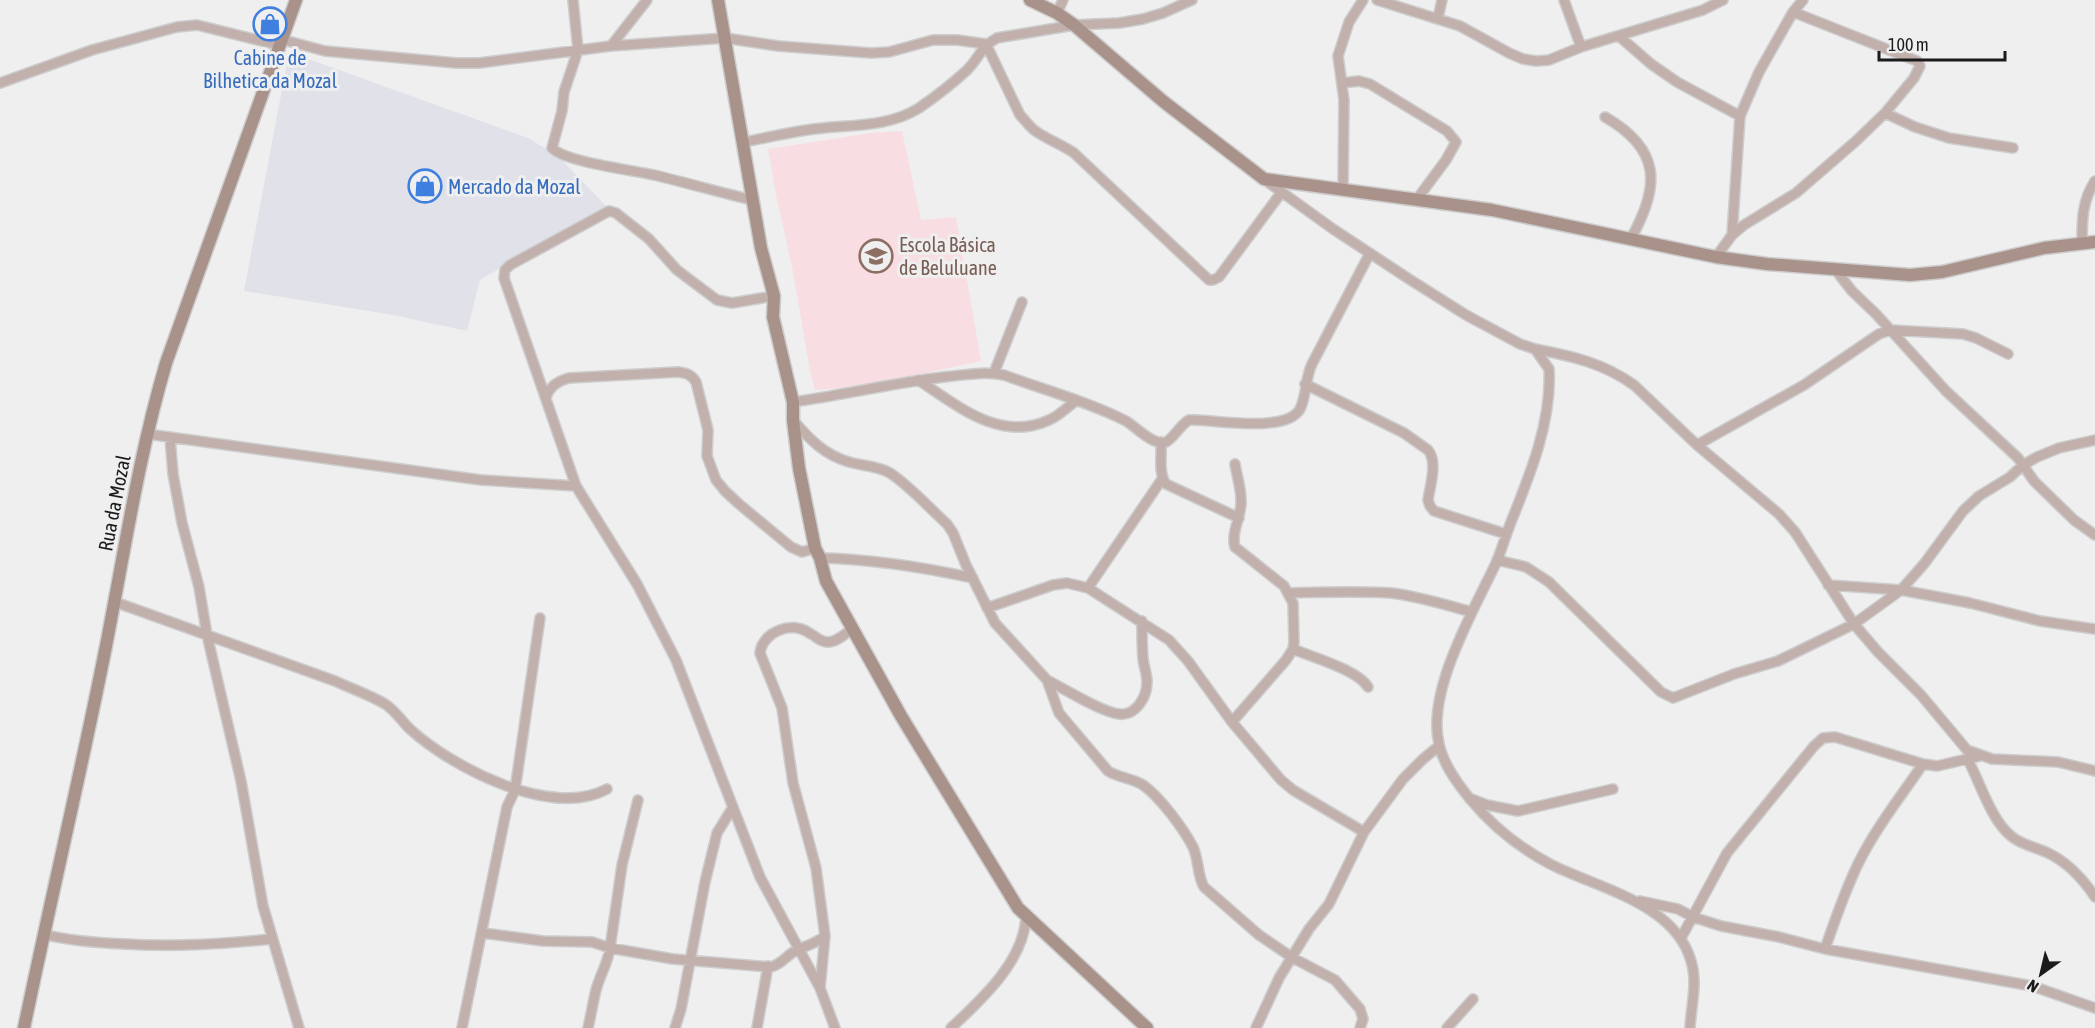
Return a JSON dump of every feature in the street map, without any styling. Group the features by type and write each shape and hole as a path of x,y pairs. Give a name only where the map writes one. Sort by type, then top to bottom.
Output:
{"street":[{"path":"295,0 203,253 279,42 295,0"},
{"name":"Rua da Mozal","path":"24,1028 115,602 147,434 166,363 295,0"},
{"path":"573,0 578,50 564,92 562,111 552,148 583,161 653,175 752,200"},
{"path":"611,46 646,0"},
{"path":"718,0 744,142 760,248 774,296 773,317 793,402 799,468 818,553 829,588 901,716 1008,893 1026,918 1148,1028"},
{"path":"1030,0 1074,25 1164,102 1281,192 1466,315 1520,344 1597,363 1634,385 1697,445 1779,514 1795,532 1854,624 1921,695 1967,750 1992,759 2058,762 2095,771"},
{"path":"1056,13 1063,0"},
{"path":"3,81 92,50 177,27 197,25 325,51 479,63 611,46 724,38 778,46 871,53 889,52 933,40 957,39 986,44 1009,35 1074,25 1119,23 1143,19 1163,13 1189,0"},
{"path":"1343,189 1344,100 1338,56 1349,22 1363,0"},
{"path":"1377,0 1460,26 1523,59 1549,60 1581,47 1703,10 1723,0"},
{"path":"1438,18 1442,0"},
{"path":"1564,0 1581,47"},
{"path":"1732,235 1740,116 1759,72 1793,12 1803,0"},
{"path":"1716,257 1732,235 1744,225 1796,193 1856,141 1885,113 1914,78 1920,66 1917,61 1793,12"},
{"path":"1619,36 1651,64 1677,82 1740,116"},
{"path":"744,142 808,130 894,120 917,109 968,69 986,44"},
{"path":"986,44 1020,115 1028,124 1042,135 1062,144 1074,153 1209,280 1219,277 1281,192"},
{"path":"1342,83 1359,81 1370,84 1447,131 1456,142 1417,200"},
{"path":"1885,113 1949,138 2013,148"},
{"path":"1605,117 1624,128 1638,142 1648,157 1651,177 1645,209 1630,240"},
{"path":"1264,178 1492,210 1716,257 1767,264 1924,275 2044,248 2095,242"},
{"path":"2082,243 2083,209 2095,181"},
{"path":"774,296 732,303 717,300 677,270 649,239 616,213 609,211 517,261 505,270 504,278 576,486 638,584 676,660 760,878 820,988 835,1028"},
{"path":"793,402 918,380 994,373 1117,416 1154,440 1161,442 1173,437 1180,425 1189,420 1276,423 1292,417 1299,411 1312,364 1370,253"},
{"path":"1834,268 1852,291 1946,391 2023,465 2034,481 2064,511 2083,528 2095,535"},
{"path":"994,373 1022,302"},
{"path":"1697,445 1804,385 1866,342 1890,330 1963,334 2008,354"},
{"path":"1535,349 1549,369 1544,423 1526,482 1497,560 1454,652 1440,698 1437,720 1439,746 1446,764 1468,798 1483,808 1518,811 1613,789"},
{"path":"546,398 551,387 569,378 687,373 696,382 708,430 707,456 716,480 739,504 791,547 802,552 899,564 973,578"},
{"path":"918,380 975,417 997,426 1019,428 1051,420 1076,401"},
{"path":"1305,384 1374,416 1428,450 1432,461 1428,500 1434,511 1506,534"},
{"path":"793,420 815,445 832,456 889,473 946,524 953,533 987,608 1003,634 1047,680 1104,709 1120,714 1133,711 1141,703 1146,692 1142,621"},
{"path":"147,434 481,480 576,486"},
{"path":"170,437 173,474 182,523 199,587 207,635 241,781 263,906 299,1028"},
{"path":"1497,560 1526,567 1549,582 1661,692 1673,698 1734,674 1778,661 1854,624 1901,590 1924,564 1963,511 1979,496 2037,457 2059,448 2095,440"},
{"path":"1089,588 1162,479 1161,442"},
{"path":"1232,722 1293,649 1293,603 1290,593 1235,547 1232,539 1239,518 1241,499 1235,464"},
{"path":"1162,479 1167,484 1239,518"},
{"path":"987,608 1053,585 1067,583 1089,588 1169,640 1232,722 1281,780 1293,790 1364,832"},
{"path":"1828,585 1901,590 1970,603 2040,621 2095,629"},
{"path":"1290,593 1392,593 1472,612"},
{"path":"115,602 335,681 386,705 410,729 478,775 515,790 587,798 607,789"},
{"path":"462,1028 507,807 515,790 540,618"},
{"path":"820,988 825,936 816,868 793,783 782,708 760,653 761,645 768,637 782,628 799,628 810,632 821,641 829,642 852,629"},
{"path":"1293,649 1345,670 1365,682 1368,687"},
{"path":"1047,680 1059,713 1108,771 1143,785 1187,837 1198,861 1200,881 1204,888 1259,935 1293,958 1335,980 1360,1009 1363,1019 1360,1028"},
{"path":"1681,938 1727,852 1802,760 1823,738 1835,737 1923,764 1937,766 1980,756"},
{"path":"1256,1028 1279,978 1309,929 1329,904 1364,832 1403,779 1439,746"},
{"path":"1968,760 1998,821 2010,836 2050,854 2065,864 2082,879 2095,897"},
{"path":"1825,949 1859,862 1871,840 1923,764"},
{"path":"588,1028 597,987 609,958 622,865 638,800"},
{"path":"675,1028 717,833 733,807"},
{"path":"1483,808 1490,824 1518,845 1549,863 1628,898 1666,920 1681,938 1691,958 1695,990 1690,1028"},
{"path":"1628,898 1678,909 1693,917 1721,926 1825,949 2032,986 2092,1007 2095,997"},
{"path":"951,1028 1002,974 1022,941 1026,918"},
{"path":"483,933 543,941 592,942 655,957 768,966 779,964 798,949 810,946 825,936"},
{"path":"43,934 66,940 159,947 217,945 272,939"},
{"path":"757,1028 768,966"},
{"path":"1447,1028 1473,999"}],"shaded area":[{"name":"Mercado da Mozal","path":"289,52 528,138 558,156 606,206 480,280 467,331 393,315 244,291"},
{"name":"Escola Básica de Beluluane","path":"902,131 921,220 956,217 981,361 913,376 844,388 815,390 768,149 871,133"}],"place":[{"name":"Cabine de Bilhetica da Mozal","path":"270,24"},
{"name":"Mercado da Mozal","path":"425,186"},
{"name":"Escola Básica de Beluluane","path":"876,256"}]}
